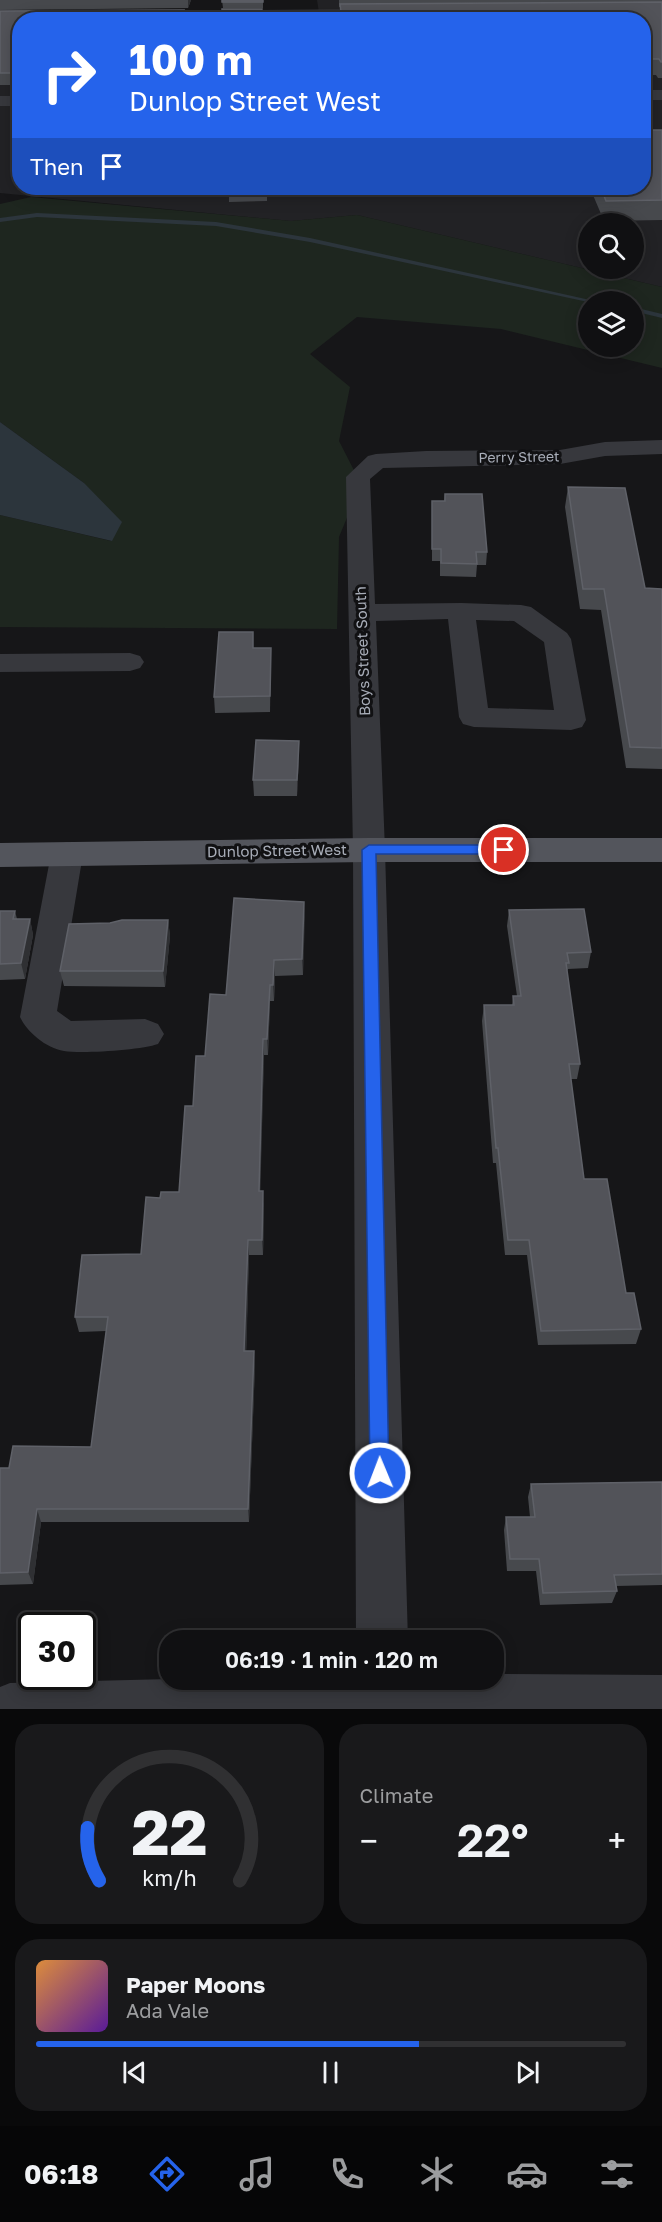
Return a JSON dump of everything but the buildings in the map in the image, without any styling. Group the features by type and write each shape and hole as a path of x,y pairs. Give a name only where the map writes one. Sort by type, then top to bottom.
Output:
{"main road":[{"name":"Dunlop Street West","path":"0,855 369,850 662,850"}],"street":[{"path":"248,12 341,12"},
{"name":"Perry Street","path":"376,461 426,458 560,457 605,449 662,447"},
{"name":"Boys Street South","path":"376,461 358,477 369,850 382,1630"},
{"path":"362,613 461,611 521,613 557,639 571,720 474,717 461,611"},
{"path":"0,663 130,662"},
{"path":"67,854 38,1017 64,1036 145,1034"},
{"path":"54,926 89,925"},
{"path":"9,1709 383,1696 662,1701"}],"shaded area":[{"path":"317,0 662,0 662,287 628,279 644,279 644,213 578,213 578,267 357,215 291,221 21,195 651,195 651,12 319,12"},
{"path":"0,21 12,21 12,194 0,193"},
{"path":"31,197 291,221 357,215 578,267 578,279 628,279 662,287 662,368 617,357 644,357 644,291 578,291 578,348 501,329 357,317 310,354 350,387 339,441 361,484 339,537 337,629 0,627 0,515 111,541 84,483 0,422 0,204"},
{"path":"0,422 84,483 122,522 112,541 0,515"}],"waterway":[{"path":"0,220 37,215 216,224 310,240 578,298"},
{"path":"644,312 662,316"}],"route":[{"path":"380,1473 369,850 504,850"}]}
